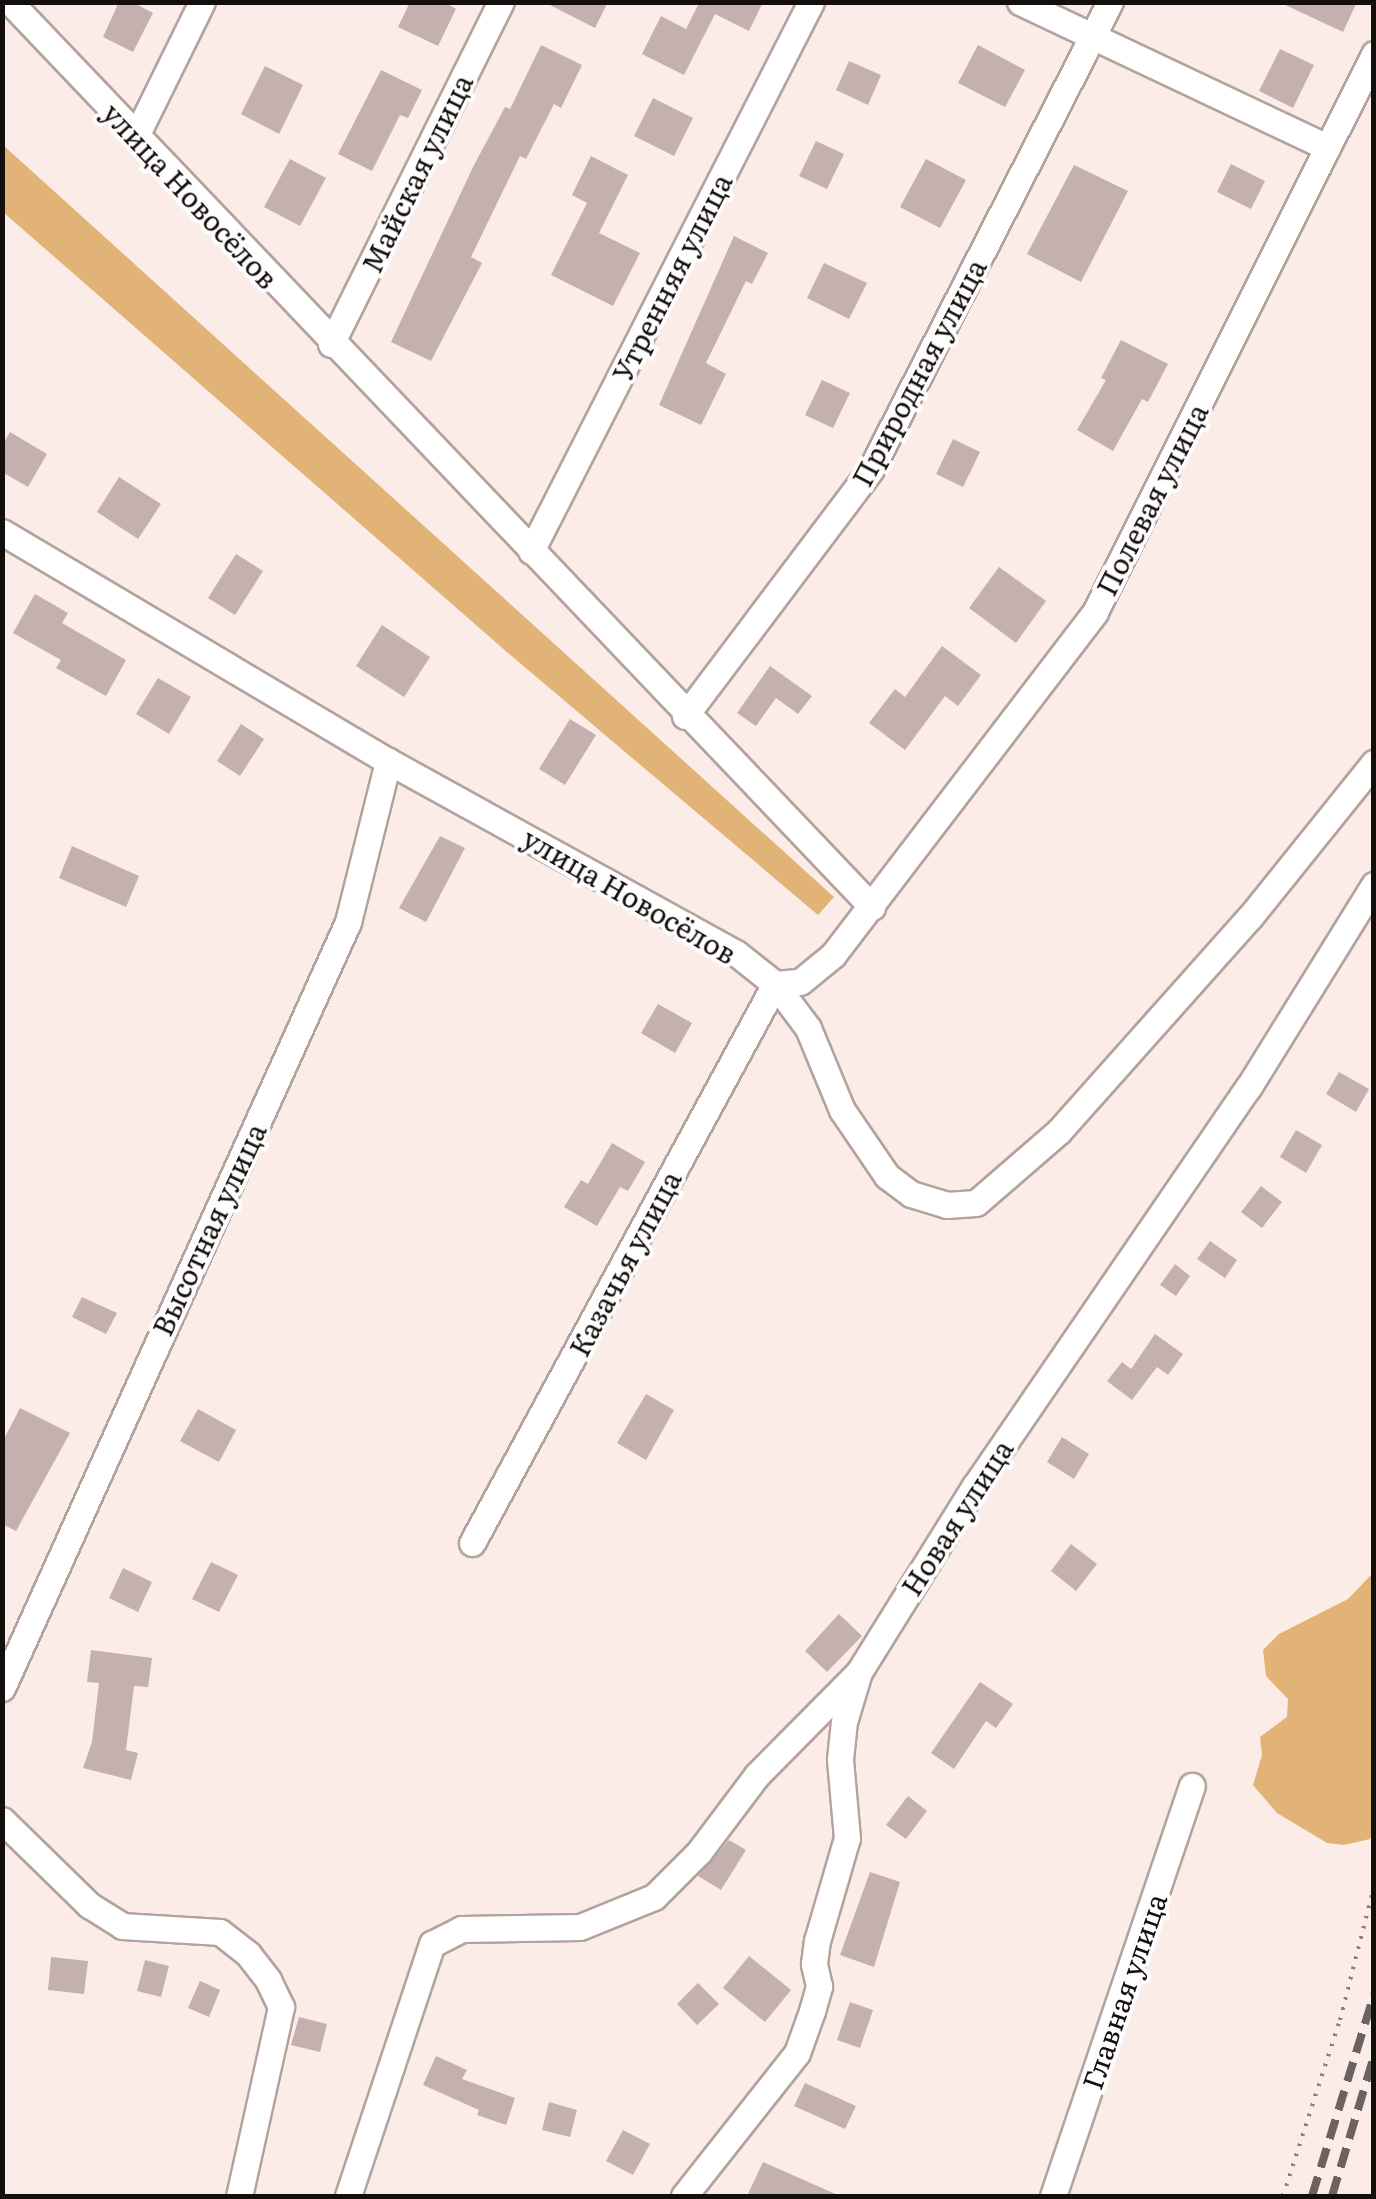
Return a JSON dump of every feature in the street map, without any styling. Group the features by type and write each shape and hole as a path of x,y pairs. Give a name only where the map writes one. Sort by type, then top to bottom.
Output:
{"street":[{"name":"улица Новосёлов","path":"10,2 685,716 872,907"},
{"path":"136,136 202,2"},
{"name":"Майская улица","path":"332,344 501,2"},
{"name":"Утренняя улица","path":"531,551 812,2"},
{"path":"1020,2 1327,148"},
{"name":"Природная улица","path":"685,716 871,470 1110,2"},
{"name":"Полевая улица","path":"775,984 800,982 832,955 1094,612 1374,54"},
{"name":"улица Новосёлов","path":"2,532 388,761 694,928 775,984 808,1028 842,1110 887,1176 911,1194 946,1204 976,1203 1060,1131 1250,917 1374,763"},
{"name":"Высотная улица","path":"2,1688 348,922 388,761"},
{"name":"Новая улица","path":"684,2196 796,2052 812,2011 818,1986 814,1964 817,1941 847,1838 840,1758 844,1722 859,1672 998,1453 1248,1088 1374,884"},
{"name":"Казачья улица","path":"472,1543 775,984"},
{"path":"348,2196 432,1944 460,1928 580,1927 654,1896 699,1852 757,1775 859,1672"},
{"name":"Главная улица","path":"1054,2196 1192,1786"},
{"path":"2,1820 90,1905 122,1926 220,1932 248,1954 268,1980 281,2007 240,2196"}],"path":[{"path":"1283,2196 1340,2020 1374,1887"}],"shaded area":[{"path":"3,145 834,897 818,915 508,653 3,212"},
{"path":"1373,1573 1373,1830 1370,1839 1344,1845 1327,1843 1277,1813 1253,1785 1262,1755 1260,1737 1287,1717 1288,1699 1266,1676 1263,1650 1279,1634 1348,1599"}],"building":[{"path":"119,2 132,2 153,13 133,52 103,37"},
{"path":"410,2 444,2 456,9 438,46 398,27"},
{"path":"544,2 608,2 595,28"},
{"path":"693,2 763,2 749,31 715,14 684,75 642,54 661,16 686,29 698,5"},
{"path":"1279,2 1357,2 1343,32"},
{"path":"541,45 582,65 561,108 554,104 526,159 520,156 471,257 482,263 431,361 391,342 473,167 505,107 510,109"},
{"path":"978,45 1025,70 1005,107 958,83"},
{"path":"1280,49 1314,65 1293,108 1259,91"},
{"path":"849,61 881,75 868,105 836,90"},
{"path":"265,66 303,85 279,134 241,114"},
{"path":"381,70 422,90 408,118 400,115 372,171 338,154"},
{"path":"653,98 693,118 674,156 634,136"},
{"path":"816,141 844,154 827,189 799,176"},
{"path":"591,156 628,175 599,233 640,253 613,306 551,275 587,203 572,195"},
{"path":"290,159 326,178 300,226 264,207"},
{"path":"926,159 966,180 940,228 900,207"},
{"path":"1231,164 1265,181 1251,209 1217,192"},
{"path":"1074,165 1128,191 1081,282 1027,254"},
{"path":"734,236 768,253 752,284 746,281 706,363 726,374 701,425 659,405"},
{"path":"824,263 867,283 849,319 807,298"},
{"path":"1121,340 1168,364 1148,402 1142,399 1113,451 1077,430 1106,380 1101,378"},
{"path":"822,380 850,393 833,428 805,415"},
{"path":"10,432 47,454 28,487 2,472 2,446"},
{"path":"953,439 980,452 963,487 936,474"},
{"path":"119,477 161,504 138,539 97,512"},
{"path":"236,554 263,571 235,615 208,598"},
{"path":"999,567 1046,601 1016,643 969,608"},
{"path":"35,594 68,613 62,623 126,660 106,696 56,668 61,660 13,633"},
{"path":"382,625 430,657 404,697 356,666"},
{"path":"942,646 981,675 958,706 945,696 905,750 869,723 895,689 905,697"},
{"path":"770,666 812,696 798,714 776,698 756,726 737,713"},
{"path":"158,678 191,697 169,734 136,714"},
{"path":"570,719 596,735 565,785 539,769"},
{"path":"241,724 264,739 240,776 217,761"},
{"path":"440,836 465,848 426,922 399,908"},
{"path":"72,846 139,876 126,907 59,878"},
{"path":"658,1004 692,1023 675,1053 641,1033"},
{"path":"1339,1072 1369,1089 1356,1112 1326,1094"},
{"path":"1296,1130 1322,1145 1306,1173 1280,1157"},
{"path":"612,1143 645,1162 628,1191 620,1187 597,1226 564,1207 581,1180 588,1184"},
{"path":"1261,1186 1282,1202 1262,1228 1241,1212"},
{"path":"1210,1241 1237,1260 1225,1278 1197,1259"},
{"path":"1175,1264 1190,1276 1176,1296 1160,1285"},
{"path":"82,1297 117,1313 106,1334 72,1317"},
{"path":"1155,1334 1183,1354 1168,1375 1157,1367 1132,1400 1107,1381 1122,1362 1131,1369"},
{"path":"646,1394 674,1410 646,1460 617,1443"},
{"path":"20,1408 70,1433 16,1531 2,1524 2,1443"},
{"path":"198,1409 236,1430 219,1462 180,1441"},
{"path":"1062,1437 1089,1454 1074,1479 1047,1462"},
{"path":"1071,1544 1097,1564 1076,1591 1051,1571"},
{"path":"211,1562 238,1575 219,1612 192,1599"},
{"path":"123,1568 152,1582 138,1612 109,1598"},
{"path":"839,1614 862,1636 827,1672 805,1651"},
{"path":"91,1650 152,1658 148,1687 134,1686 126,1750 138,1753 131,1780 83,1768 92,1742 99,1683 87,1682"},
{"path":"980,1682 1013,1704 996,1728 986,1721 954,1769 931,1753"},
{"path":"908,1796 927,1811 906,1839 886,1825"},
{"path":"729,1840 746,1850 721,1890 698,1876"},
{"path":"870,1872 900,1882 874,1967 840,1955"},
{"path":"749,1956 791,1990 765,2022 723,1988"},
{"path":"51,1957 88,1961 84,1994 48,1990"},
{"path":"145,1960 169,1966 161,1997 137,1991"},
{"path":"200,1981 220,1990 209,2017 188,2008"},
{"path":"698,1983 719,2004 697,2025 677,2004"},
{"path":"850,2002 873,2010 860,2048 837,2040"},
{"path":"299,2017 327,2024 320,2052 291,2045"},
{"path":"436,2056 467,2070 462,2079 515,2098 506,2125 477,2115 479,2110 423,2085"},
{"path":"805,2083 856,2106 845,2129 794,2106"},
{"path":"549,2102 577,2110 570,2137 542,2130"},
{"path":"623,2130 650,2144 633,2175 606,2161"},
{"path":"763,2162 840,2196 747,2196"}],"railway":[{"path":"1312,2196 1374,1994"},
{"path":"1332,2196 1374,2056"}]}
